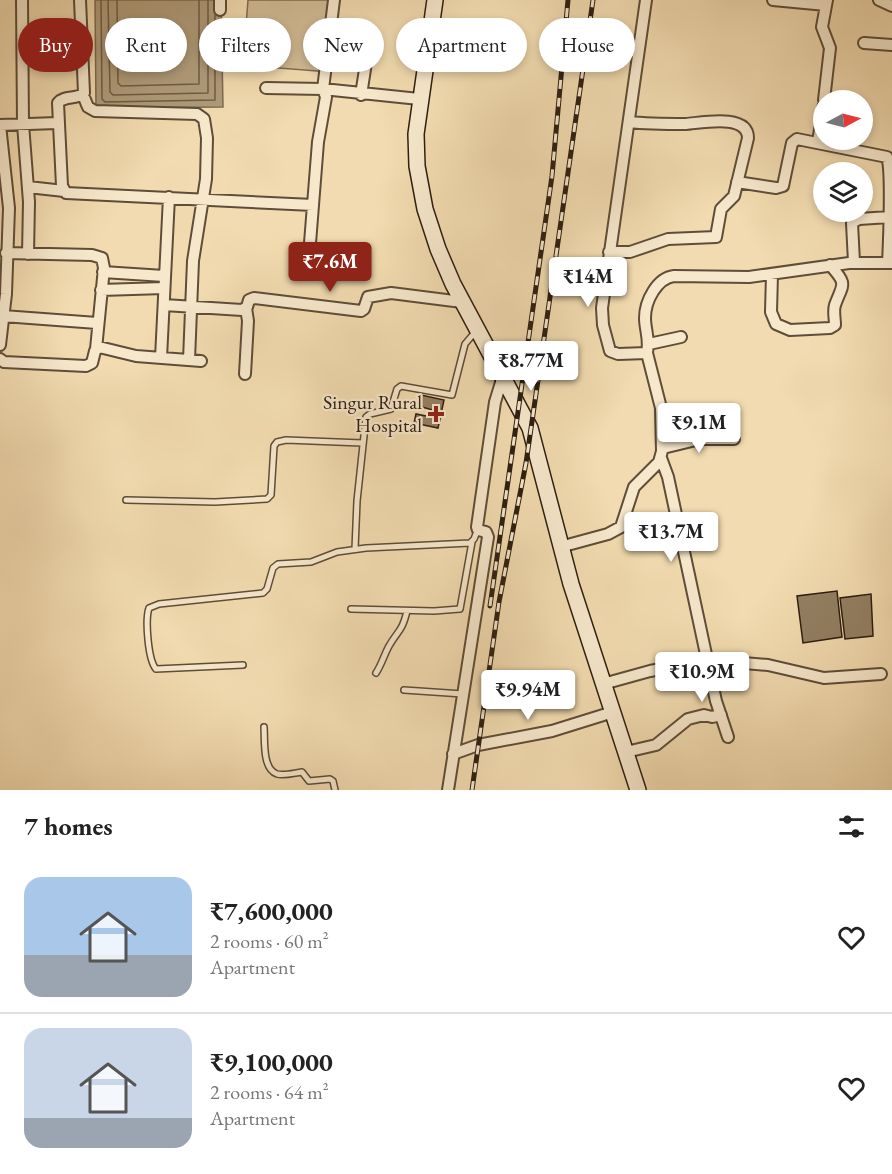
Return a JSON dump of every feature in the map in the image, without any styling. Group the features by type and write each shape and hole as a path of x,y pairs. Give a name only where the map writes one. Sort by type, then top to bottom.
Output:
{"main road":[{"path":"435,0 419,99 416,143 422,198 438,249 462,302 530,429 561,547 638,790"}],"street":[{"path":"22,0 23,124 28,187 28,254"},
{"path":"80,0 83,95 88,107 95,111 202,116 206,123 205,199 194,250 189,360"},
{"path":"310,243 318,142 326,97 323,89 334,0"},
{"path":"646,0 609,252 602,317 608,349 618,354 648,348 681,336"},
{"path":"773,0 826,3 822,30 830,48 825,90"},
{"path":"879,0 892,6"},
{"path":"864,43 892,45"},
{"path":"361,94 364,72"},
{"path":"266,88 323,89 419,99"},
{"path":"64,191 57,123 60,100 83,95"},
{"path":"609,252 626,253 668,239 715,238 721,209 734,198 748,138 747,131 742,126 718,121 687,124 629,122"},
{"path":"0,345 4,250 9,208 4,179 0,125 57,123"},
{"path":"738,182 781,187 786,176 793,141 797,139 813,141"},
{"path":"728,737 721,715 662,453 661,408 648,348 646,312 654,291 665,278 674,276 749,277 854,262 890,263 891,184 888,158 853,150"},
{"path":"28,187 64,191 72,195 169,197 313,205"},
{"path":"162,358 169,197"},
{"path":"854,262 852,223 859,219 889,217"},
{"path":"0,359 4,362 86,366 92,363 96,348 103,272 102,258 97,255 28,254 4,250"},
{"path":"772,274 771,312 776,324 790,330 830,328 835,325 835,307 842,292 842,284 841,277 830,265"},
{"path":"103,272 164,276"},
{"path":"101,290 164,288"},
{"path":"245,374 248,321 246,308 249,300 254,298 361,311 368,297 392,292 462,302"},
{"path":"164,305 246,308"},
{"path":"3,316 97,323"},
{"path":"96,348 102,347 136,356 201,361"},
{"path":"448,790 488,537 486,532 478,529 492,423 503,376"},
{"path":"561,547 608,534 621,527 634,487 662,453 700,439 734,439"},
{"path":"603,684 650,671 709,660 768,665 824,678 881,674"},
{"path":"453,754 478,745 552,731 613,712"},
{"path":"626,752 657,745 688,719 704,715 712,717 721,715"}],"lane":[{"path":"355,549 355,518 366,417 391,409 399,387 448,395 454,393 465,344 478,330"},
{"path":"126,500 215,502 267,499 271,495 274,446 277,442 286,440 362,443"},
{"path":"351,609 407,611 460,609 472,542 478,529"},
{"path":"243,665 156,669 152,663 148,632 149,608 159,604 263,593 267,589 273,568 278,564 311,562 338,552 386,545 472,542"},
{"path":"376,673 390,645 402,630 407,611"},
{"path":"404,690 463,693"},
{"path":"264,728 267,761 273,772 279,774 302,772 309,781 330,779 335,790"}],"shaded area":[{"path":"248,0 334,0 333,18 303,18 303,70 291,69 291,18 247,18"}],"water":[{"path":"95,0 221,0 221,18 199,18 199,72 222,72 223,107 96,108"}],"building":[{"path":"421,395 444,400 438,428 414,423 416,414 431,417 433,410 418,406"},
{"path":"837,591 842,637 803,643 797,596"},
{"path":"871,594 873,636 845,639 840,598"}],"railway":[{"path":"490,606 552,176 568,0"},
{"path":"472,790 499,602 526,463 593,0"}],"place":[{"name":"Singur Rural Hospital","path":"436,414"}]}
